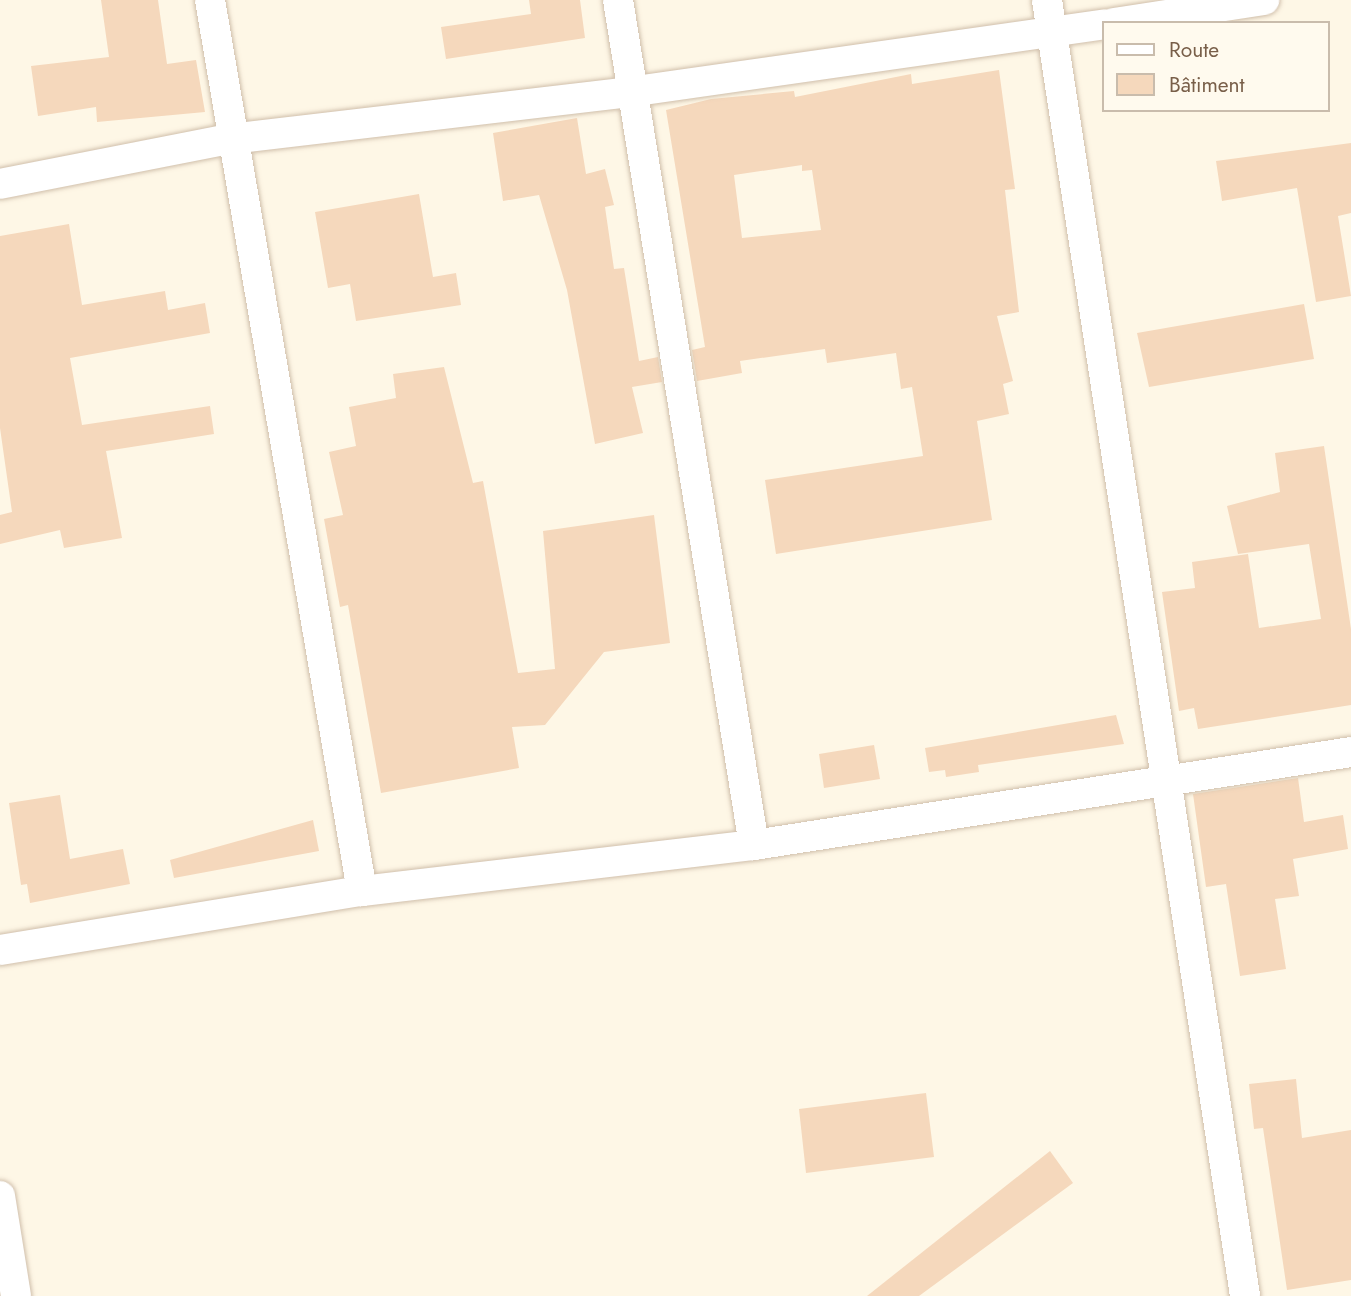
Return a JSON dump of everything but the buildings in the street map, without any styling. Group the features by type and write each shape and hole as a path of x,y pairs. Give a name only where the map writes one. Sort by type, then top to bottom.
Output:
{"street":[{"path":"210,0 230,139 362,891"},
{"path":"618,0 629,92 754,845"},
{"path":"1047,0 1170,776 1245,1296"},
{"path":"1127,21 1264,0"},
{"path":"0,184 230,139 629,92 1102,24"},
{"path":"0,950 362,891 754,845 1170,776 1351,752"},
{"path":"0,1196 16,1296"}]}
